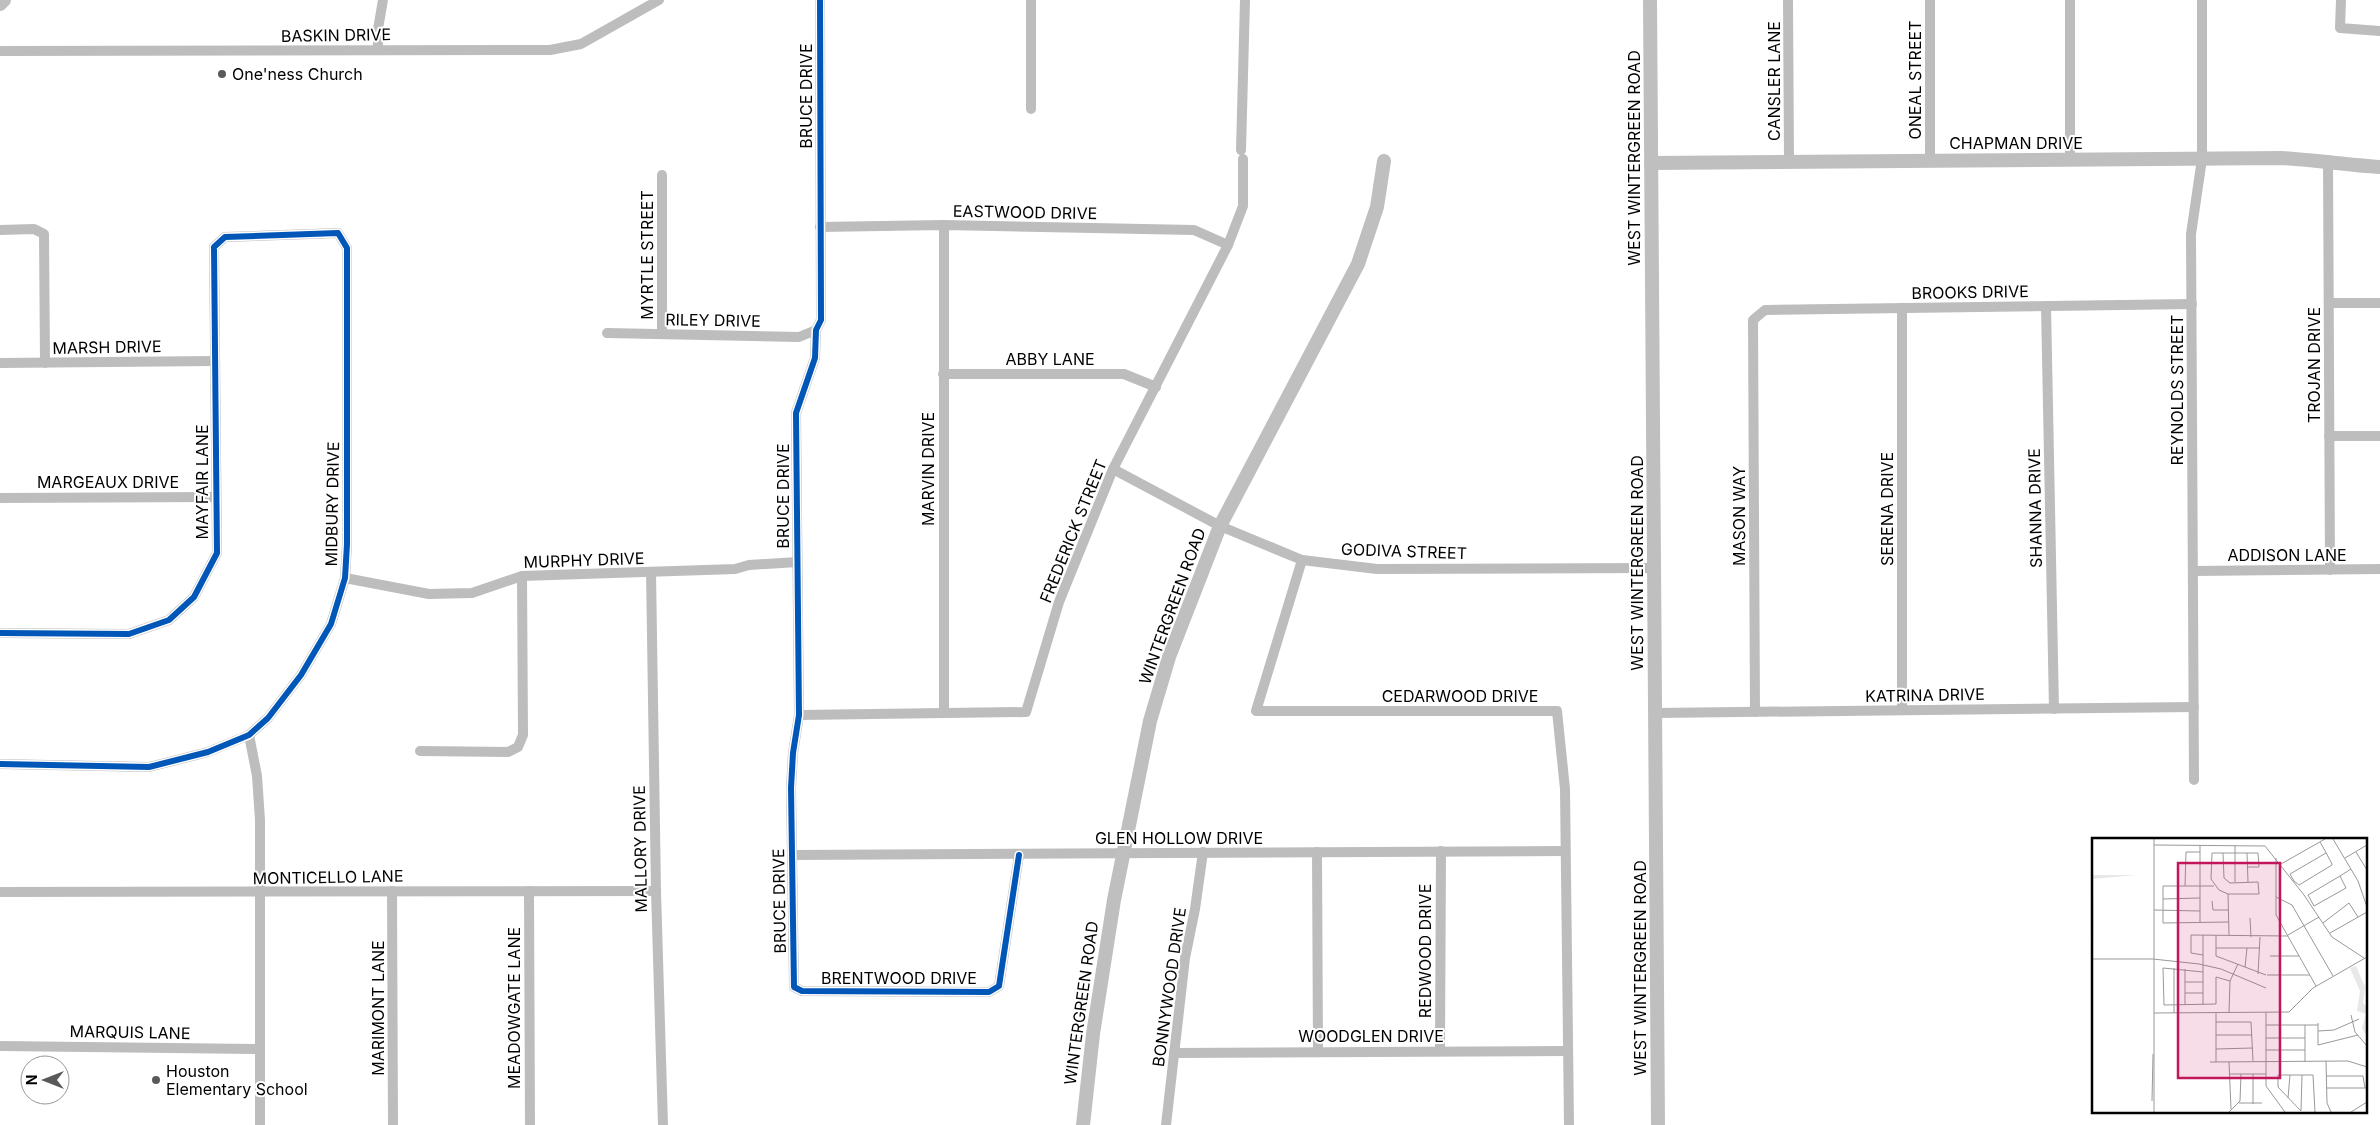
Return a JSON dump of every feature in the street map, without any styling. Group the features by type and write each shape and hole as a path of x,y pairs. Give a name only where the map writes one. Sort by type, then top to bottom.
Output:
{"street":[{"path":"0,4 4,0"},
{"path":"378,49 378,29 383,0"},
{"name":"BASKIN DRIVE","path":"0,51 550,50 570,48 599,36 659,0"},
{"name":"BRUCE DRIVE","path":"802,991 794,987 792,855 792,762 799,715 796,413 815,358 816,330 821,320 820,0"},
{"path":"1031,0 1031,109"},
{"name":"FREDERICK STREET","path":"799,715 1026,712 1059,602 1113,469 1228,245 1243,206 1242,154 1245,0"},
{"name":"WEST WINTERGREEN ROAD","path":"1650,0 1658,1125"},
{"name":"CANSLER LANE","path":"1788,0 1790,162"},
{"name":"ONEAL STREET","path":"1930,0 1930,161"},
{"path":"2070,0 2070,160"},
{"name":"REYNOLDS STREET","path":"2194,780 2191,234 2202,159 2202,0"},
{"path":"2341,0 2340,28 2380,31"},
{"name":"CHAPMAN DRIVE","path":"1651,163 2282,158 2328,160 2380,167"},
{"name":"WINTERGREEN ROAD","path":"1083,1125 1093,1034 1124,852 1150,722 1169,657 1220,526 1358,264 1377,207 1384,160"},
{"name":"TROJAN DRIVE","path":"2328,160 2330,570"},
{"name":"MYRTLE STREET","path":"662,175 662,334"},
{"name":"EASTWOOD DRIVE","path":"820,227 944,226 1194,230 1228,245"},
{"name":"MARVIN DRIVE","path":"944,226 942,374 944,712"},
{"path":"0,230 34,230 44,234 45,363"},
{"name":"MAYFAIR LANE","path":"0,633 129,634 169,620 194,597 216,553 214,247 226,237 338,233"},
{"name":"MIDBURY DRIVE","path":"0,764 149,766 208,752 249,735 268,718 301,675 331,624 345,578 347,544 347,248 338,233"},
{"path":"2329,303 2380,303"},
{"name":"BROOKS DRIVE","path":"1753,320 1764,310 2192,304"},
{"name":"SHANNA DRIVE","path":"2046,306 2054,708"},
{"name":"SERENA DRIVE","path":"1902,308 1902,710"},
{"name":"MASON WAY","path":"1753,320 1755,712"},
{"name":"RILEY DRIVE","path":"607,333 799,337 816,330"},
{"name":"MARSH DRIVE","path":"0,363 215,361"},
{"name":"ABBY LANE","path":"942,374 1124,374 1156,387"},
{"path":"2329,436 2380,436"},
{"name":"GODIVA STREET","path":"1113,469 1220,526 1302,560 1377,568 1654,568"},
{"name":"MARGEAUX DRIVE","path":"0,498 216,497"},
{"name":"CEDARWOOD DRIVE","path":"1302,560 1256,711 1557,711 1565,789 1569,1125"},
{"name":"MURPHY DRIVE","path":"345,578 428,594 472,593 522,576 734,569 748,565 797,562"},
{"name":"ADDISON LANE","path":"2194,571 2380,569"},
{"name":"MALLORY DRIVE","path":"651,572 656,891 663,1125"},
{"path":"420,751 508,752 518,747 523,735 522,576"},
{"name":"KATRINA DRIVE","path":"1656,712 2194,707"},
{"path":"249,735 257,776 260,820 260,1125"},
{"name":"REDWOOD DRIVE","path":"1440,1051 1441,851"},
{"name":"GLEN HOLLOW DRIVE","path":"792,855 1565,851"},
{"name":"BONNYWOOD DRIVE","path":"1166,1125 1185,958 1195,909 1203,852"},
{"path":"1317,852 1318,1052"},
{"name":"BRENTWOOD DRIVE","path":"802,991 989,992 996,989 1000,986 1019,855"},
{"name":"MARIMONT LANE","path":"392,891 393,1125"},
{"name":"MEADOWGATE LANE","path":"529,891 530,1125"},
{"name":"MONTICELLO LANE","path":"0,892 656,891"},
{"name":"MARQUIS LANE","path":"0,1046 260,1049"},
{"name":"WOODGLEN DRIVE","path":"1174,1053 1567,1051"}],"cycle path":[{"path":"820,0 821,320 816,330 815,358 796,413 799,715 793,753 791,788 794,987 802,991 989,992 999,986 1019,855"},
{"path":"0,633 129,634 169,620 194,597 217,553 214,247 225,237 338,233 347,248 347,544 345,578 331,624 301,675 268,718 249,735 208,752 149,767 0,764"}],"place":[{"name":"One'ness Church","path":"222,74"},
{"name":"Houston Elementary School","path":"156,1080"}]}
